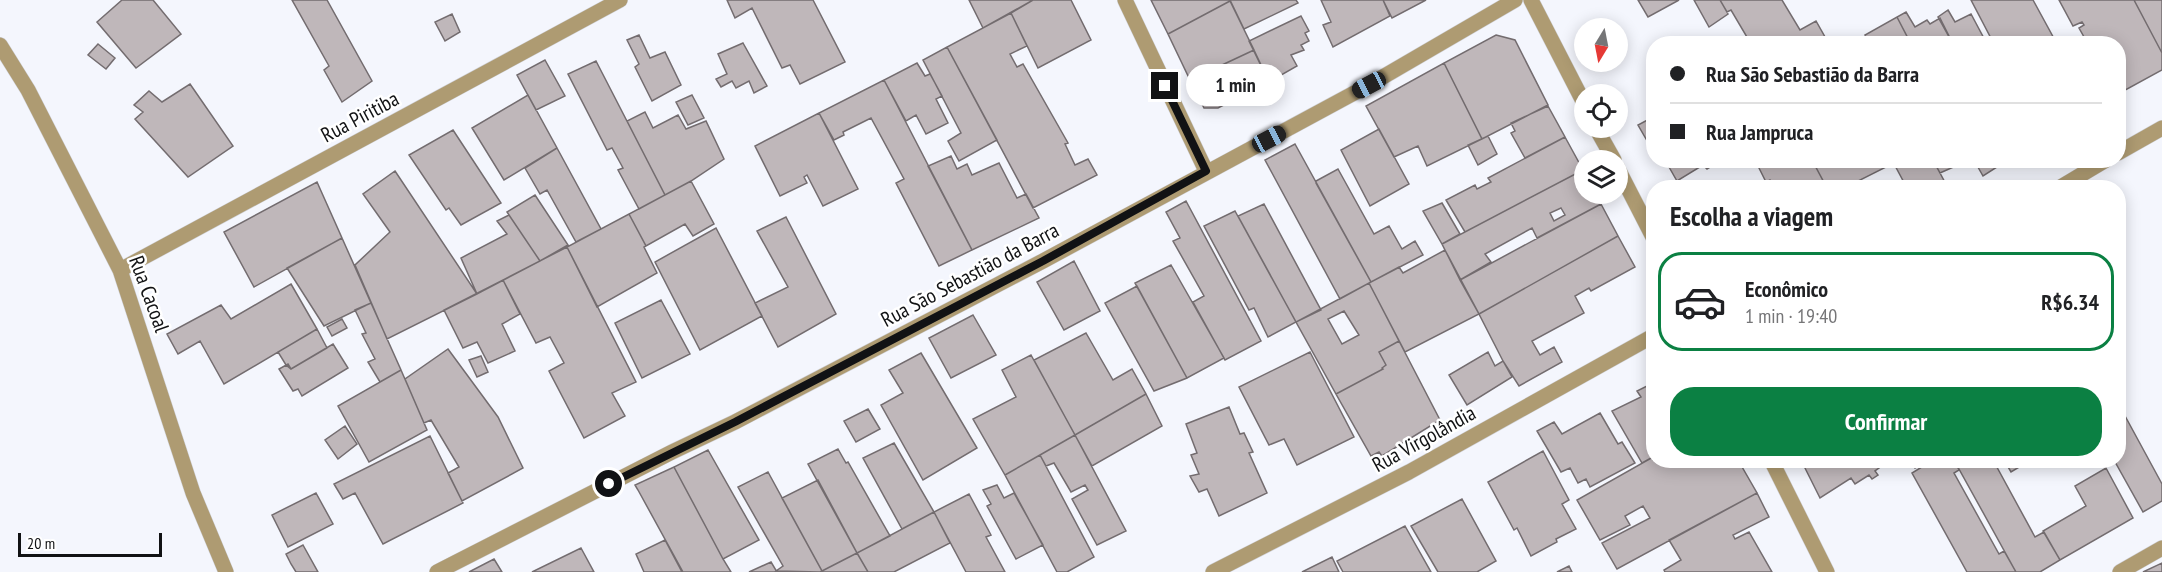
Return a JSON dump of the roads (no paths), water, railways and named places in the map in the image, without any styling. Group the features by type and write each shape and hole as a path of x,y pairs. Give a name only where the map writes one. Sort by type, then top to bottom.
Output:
{"street":[{"name":"Rua Piritiba","path":"120,270 620,0"},
{"path":"1125,0 1206,171"},
{"name":"Rua São Sebastião da Barra","path":"437,572 735,422 1043,261 1369,85 1515,0"},
{"path":"1531,0 1574,84"},
{"name":"Rua Cacoal","path":"0,45 28,90 120,270 193,492 226,572"},
{"path":"2126,148 2162,128"},
{"path":"2072,180 2093,168"},
{"path":"1628,188 1646,223"},
{"name":"Rua Virgolândia","path":"1213,572 1409,472 1646,340"},
{"path":"1775,468 1827,572"},
{"path":"2120,572 2162,548"}]}
